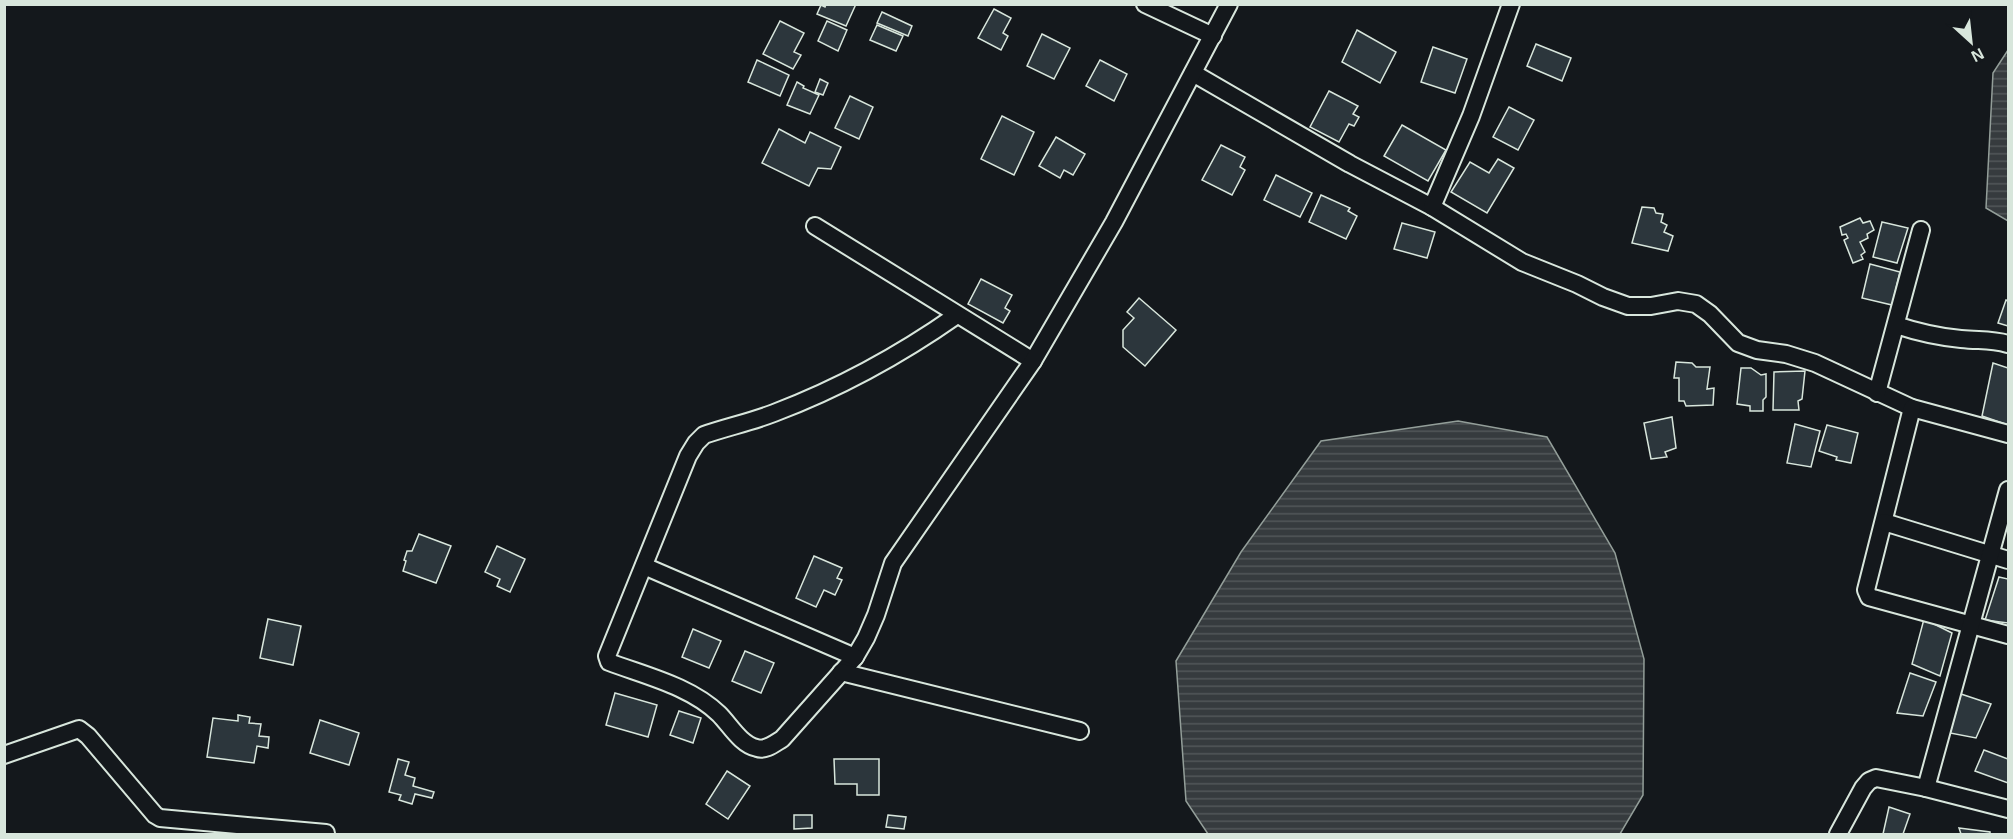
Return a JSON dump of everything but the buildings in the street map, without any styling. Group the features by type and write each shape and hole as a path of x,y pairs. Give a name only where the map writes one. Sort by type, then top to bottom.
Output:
{"street":[{"path":"1145,4 1213,36"},
{"path":"957,315 914,345 844,383 774,413 704,435 688,456 607,656 609,662 693,694 720,715 746,744 758,749 769,747 782,739 855,657 876,615 893,563 1033,361 1114,222 1229,4"},
{"path":"1432,207 1471,116 1511,4"},
{"path":"1193,73 1350,164 1432,207 1522,262 1628,306 1651,306 1678,301 1696,304 1710,314 1738,343 1757,350 1786,354 1815,363 1912,408 2008,434"},
{"path":"815,226 1033,361"},
{"path":"1877,393 1921,230"},
{"path":"1896,325 1940,336 1991,339 2008,344"},
{"path":"1912,408 1866,594 1869,597 2008,635"},
{"path":"1926,788 2008,490"},
{"path":"1884,522 2008,560"},
{"path":"644,566 855,657"},
{"path":"842,672 1080,731"},
{"path":"4,755 79,729 88,736 160,818 326,833"},
{"path":"1838,834 1869,781 1876,778 2008,809"}],"shaded area":[{"path":"2008,50 2008,221 1986,208 1993,73"},
{"path":"1458,421 1547,437 1615,553 1644,659 1643,795 1620,834 1208,834 1186,801 1176,661 1241,552 1321,441"}]}
